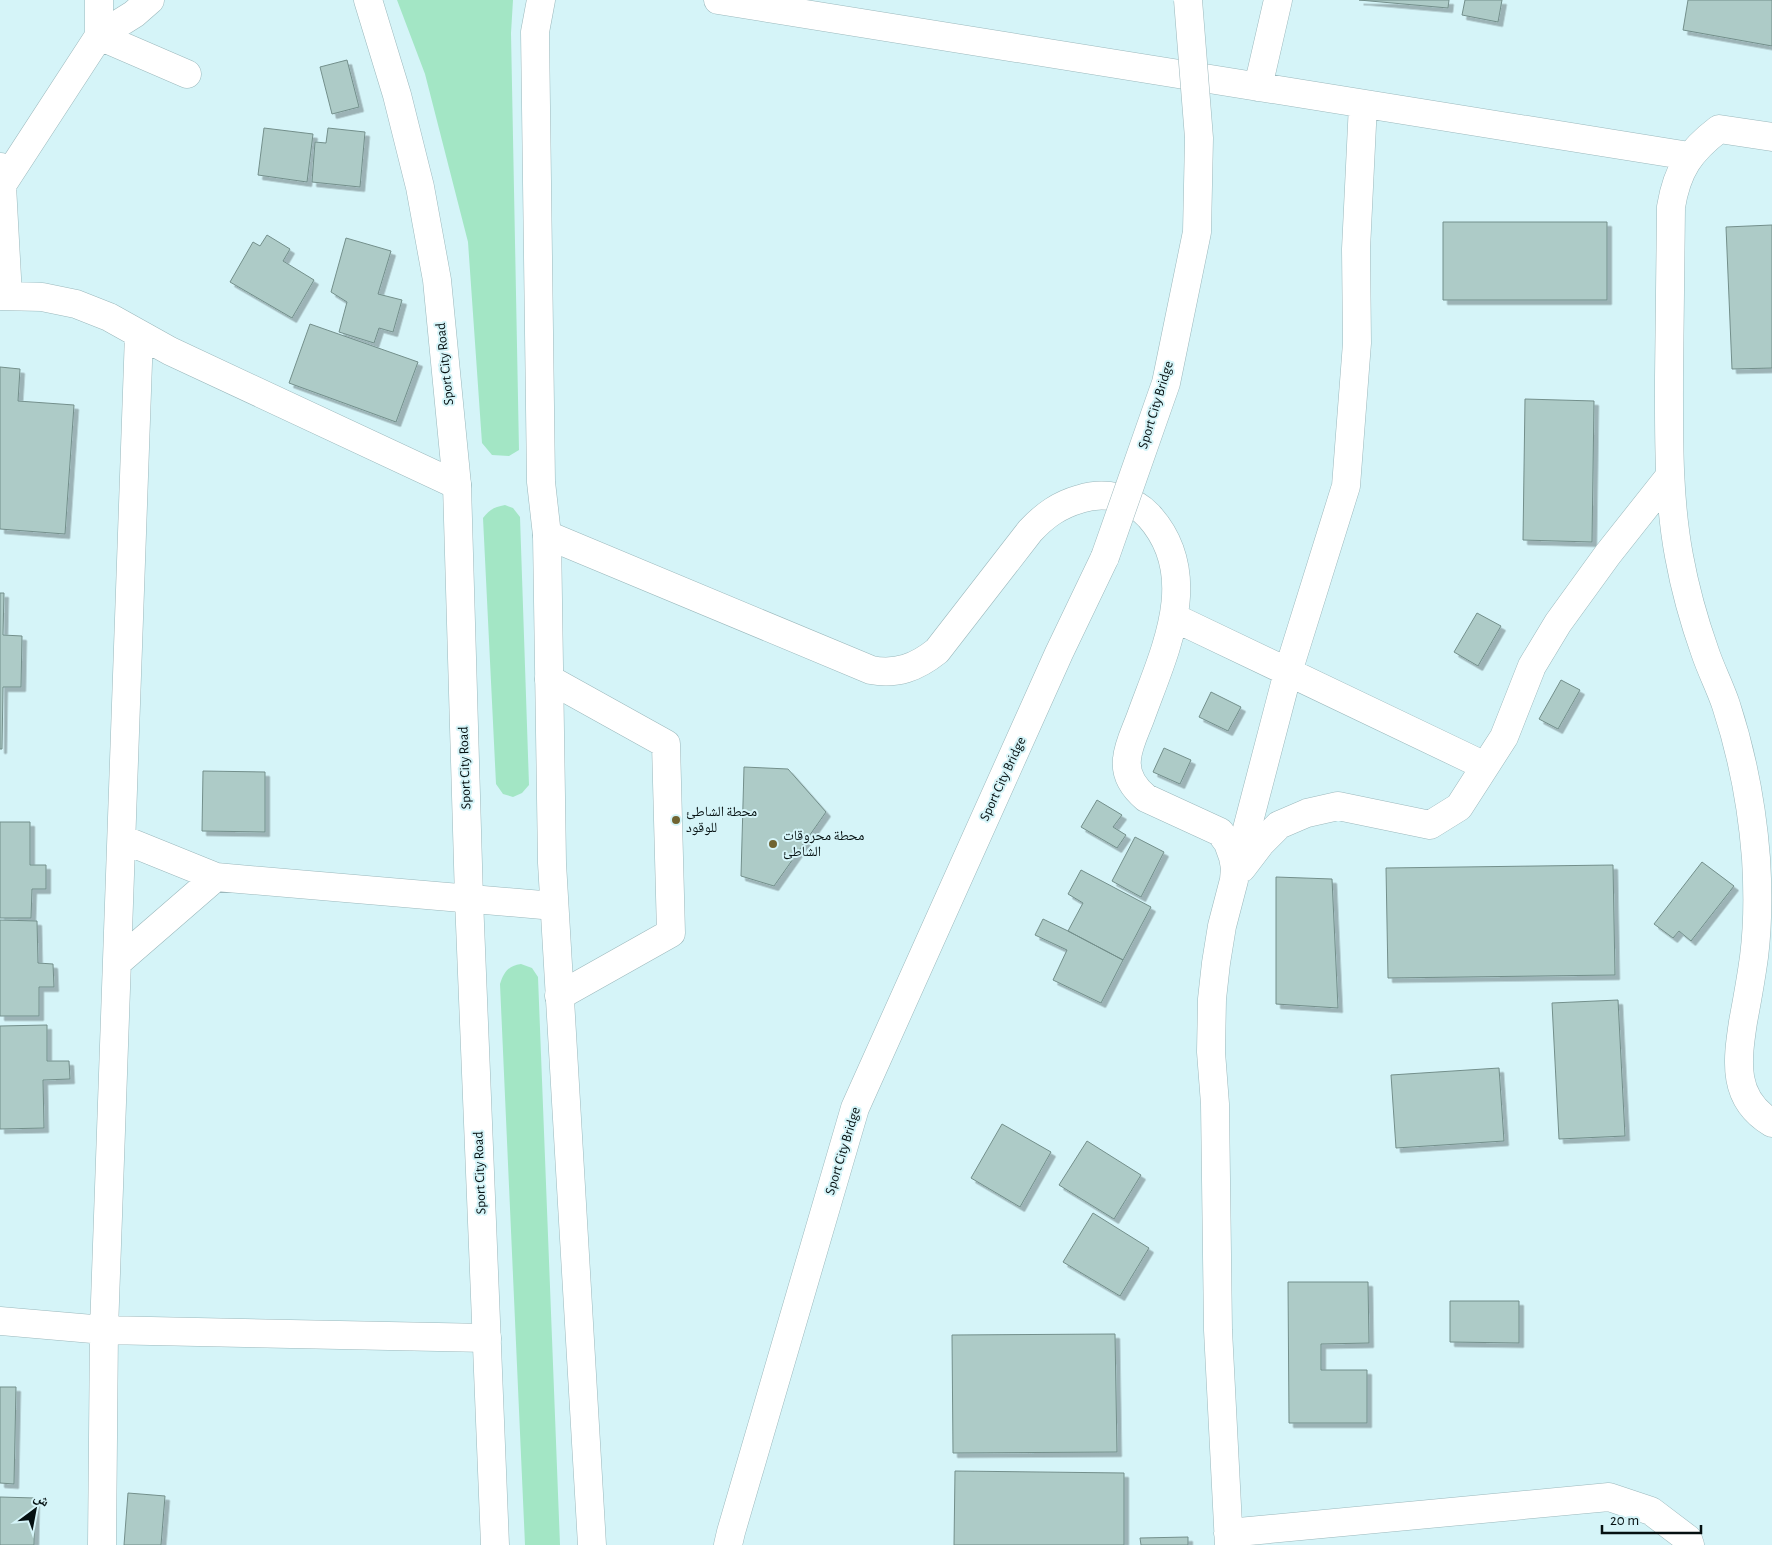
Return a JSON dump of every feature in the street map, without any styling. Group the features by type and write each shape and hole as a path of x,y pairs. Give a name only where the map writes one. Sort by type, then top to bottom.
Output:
{"street":[{"path":"99,0 99,36"},
{"path":"150,0 134,14 99,36 1,174 4,296 42,297 76,304 109,317 170,351 457,485"},
{"name":"Sport City Road","path":"368,0 397,95 420,188 437,280 457,485 469,899 495,1545"},
{"path":"541,0 535,32 541,482 547,534 552,863 592,1545"},
{"path":"718,0 1690,156"},
{"name":"Sport City Bridge","path":"728,1545 855,1108 1059,654 1105,557 1166,383 1197,232 1198,138 1188,0"},
{"path":"1258,87 1278,0"},
{"path":"99,36 188,74"},
{"path":"1363,104 1356,249 1356,343 1346,486 1288,672 1222,926 1212,999 1211,1052 1215,1104 1218,1330 1229,1539 1609,1497 1651,1511 1688,1539 1690,1545"},
{"path":"1772,137 1720,129 1703,141 1690,156 1680,172 1674,189 1671,207 1669,477 1679,556 1690,605 1705,652 1725,704 1740,756 1751,809 1756,858 1757,906 1754,956 1738,1054 1738,1071 1750,1103 1761,1116 1772,1123"},
{"path":"102,1545 104,1330 139,334"},
{"path":"1234,880 1261,843 1279,825 1307,813 1338,806 1430,825 1458,807 1504,737 1532,666 1558,623 1608,554 1669,477"},
{"path":"547,534 871,670 884,672 909,669 937,651 1030,531 1054,509 1068,502 1084,498 1104,496 1125,499 1144,510 1158,527 1169,549 1175,572 1177,595 1175,618 1169,640 1129,750 1127,769 1136,789 1146,798 1220,832 1228,843 1233,857 1234,880"},
{"path":"1175,618 1485,766"},
{"path":"549,679 666,744 671,934 559,996"},
{"path":"122,839 216,878 554,906"},
{"path":"118,962 216,878"},
{"path":"0,1321 104,1330 486,1338"}],"green space":[{"path":"397,0 513,0 511,33 519,450 509,456 492,455 482,443 468,242 425,74"},
{"path":"505,505 513,508 520,517 529,785 522,793 513,797 503,794 496,784 483,518 492,509"},
{"path":"521,964 532,968 538,977 560,1545 525,1545 500,984 507,970"}],"building":[{"path":"1359,0 1449,0 1448,8"},
{"path":"1465,0 1502,0 1498,22 1462,15"},
{"path":"1688,0 1772,0 1772,46 1683,30"},
{"path":"347,60 359,107 332,114 320,67"},
{"path":"264,128 313,134 307,182 258,175"},
{"path":"328,128 365,132 360,187 312,182 315,142 326,143"},
{"path":"1443,222 1607,222 1607,300 1443,300"},
{"path":"1772,225 1772,368 1732,369 1726,227"},
{"path":"267,235 290,249 283,261 314,280 292,318 230,282 253,242 260,246"},
{"path":"346,238 391,251 378,294 402,300 393,332 379,328 374,343 339,332 347,302 331,292"},
{"path":"310,324 418,362 396,422 289,383"},
{"path":"0,367 20,369 18,401 74,405 65,534 0,529"},
{"path":"1525,399 1594,401 1592,542 1523,540"},
{"path":"0,593 4,593 3,635 22,636 21,687 3,687 2,749 0,749"},
{"path":"1477,613 1501,626 1478,666 1454,652"},
{"path":"1561,680 1580,690 1558,729 1539,719"},
{"path":"1211,692 1241,707 1228,731 1199,717"},
{"path":"1164,748 1191,760 1180,784 1153,772"},
{"name":"محطة محروقات الشاطئ","path":"744,767 788,769 826,812 774,886 741,876"},
{"path":"203,771 265,772 265,832 202,831"},
{"path":"1097,800 1122,815 1113,827 1126,835 1117,848 1081,827"},
{"path":"0,822 30,822 30,865 46,865 46,889 32,889 31,918 0,918"},
{"path":"1135,837 1164,852 1141,897 1112,881"},
{"path":"1702,862 1734,886 1691,941 1679,931 1673,938 1654,924"},
{"path":"1613,865 1615,975 1388,978 1386,868"},
{"path":"1081,870 1151,907 1123,960 1068,931 1083,903 1068,894"},
{"path":"1276,877 1332,879 1338,1008 1276,1004"},
{"path":"1043,919 1123,960 1101,1003 1053,980 1067,950 1035,935"},
{"path":"0,920 37,921 38,963 53,964 54,987 39,987 39,1016 0,1016"},
{"path":"1618,1000 1625,1136 1559,1139 1552,1003"},
{"path":"47,1025 47,1061 69,1061 70,1079 43,1080 44,1128 0,1129 0,1026"},
{"path":"1499,1068 1504,1141 1396,1148 1391,1075"},
{"path":"1002,1124 1051,1152 1020,1207 971,1178"},
{"path":"1087,1141 1141,1175 1114,1219 1059,1185"},
{"path":"1093,1213 1149,1248 1120,1296 1063,1262"},
{"path":"1288,1282 1368,1282 1369,1343 1321,1344 1321,1370 1367,1370 1367,1423 1289,1423"},
{"path":"1450,1301 1519,1301 1519,1343 1450,1342"},
{"path":"1115,1334 1117,1452 953,1453 952,1335"},
{"path":"0,1387 16,1387 14,1484 0,1483"},
{"path":"955,1471 1124,1473 1124,1545 954,1545"},
{"path":"128,1493 165,1496 161,1545 124,1545"},
{"path":"0,1497 35,1498 34,1545 0,1545"},
{"path":"1188,1537 1188,1545 1141,1545 1140,1538"}],"place":[{"name":"محطة الشاطئ للوقود","path":"676,820"},
{"name":"محطة محروقات الشاطئ","path":"773,844"}]}
